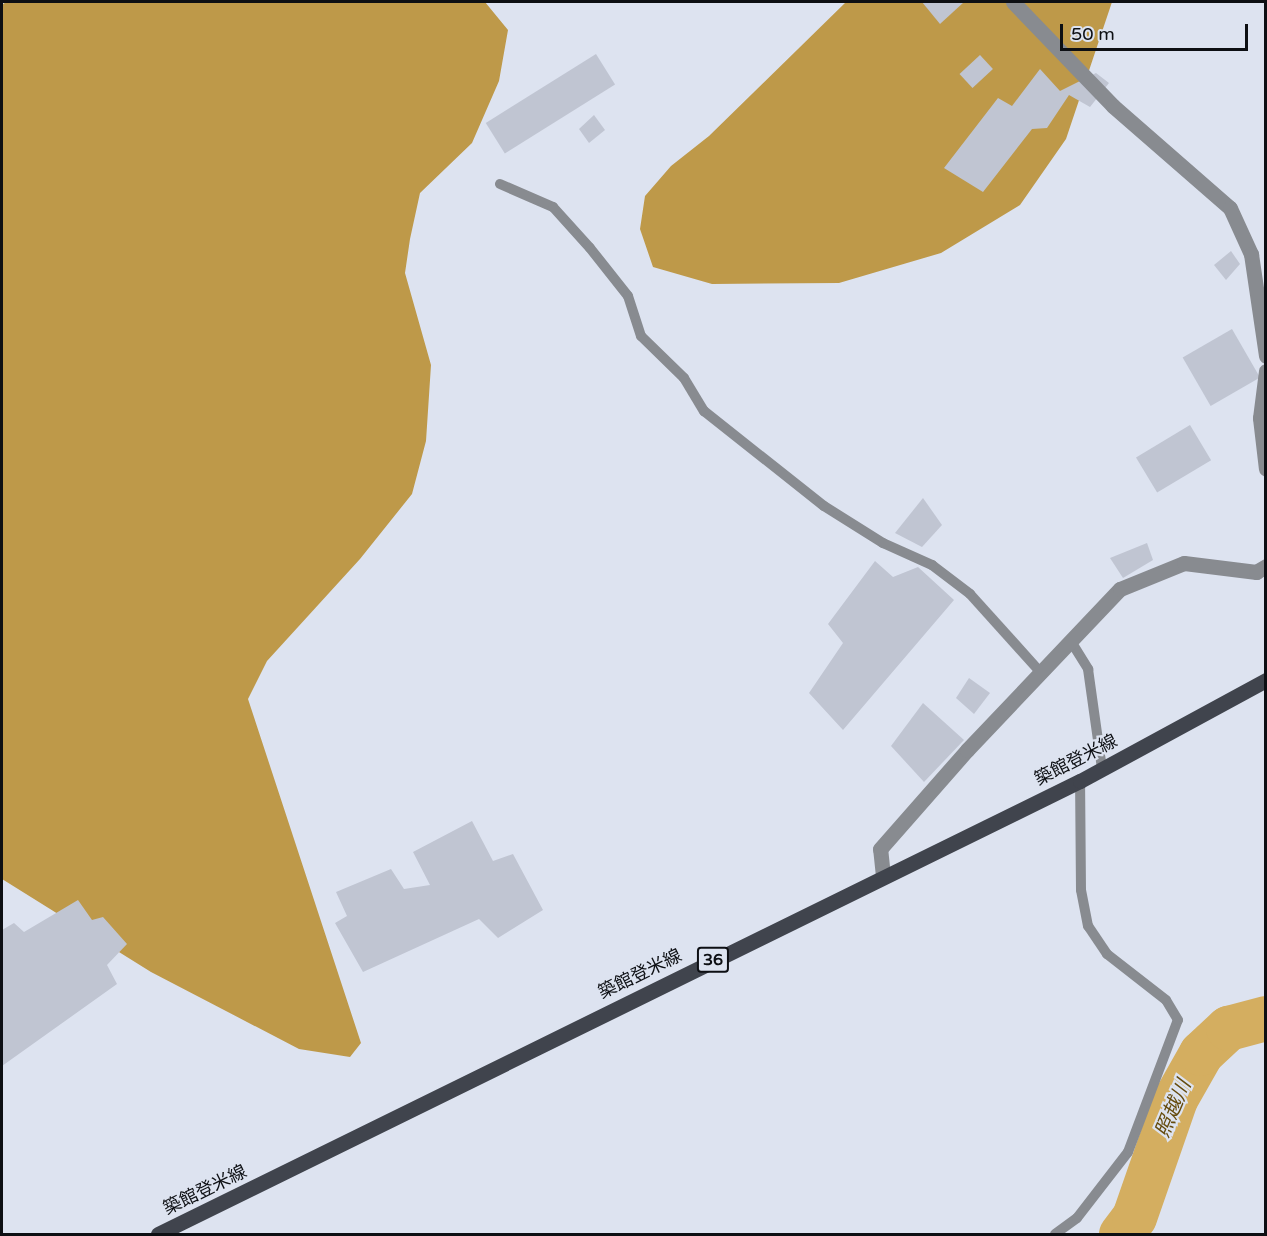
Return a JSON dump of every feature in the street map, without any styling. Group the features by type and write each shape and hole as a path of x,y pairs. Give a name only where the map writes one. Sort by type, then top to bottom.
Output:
{"main road":[{"name":"築館登米線","path":"158,1234 1080,781 1266,680"}],"street":[{"path":"1012,2 1113,106 1230,208 1251,254 1266,357"},
{"path":"1266,371 1260,418 1266,470"},
{"path":"883,876 880,849 967,750 1072,643 1120,589 1155,572 1184,563 1256,572 1266,566"}],"lane":[{"path":"500,184 553,207 590,248 628,296 640,336 684,378 704,411 824,506 883,543 932,566 970,594 1042,674"},
{"path":"1072,643 1088,669 1102,769"},
{"path":"1055,1234 1077,1218 1128,1152 1178,1020 1166,1000 1107,954 1088,926 1081,890 1080,781"}],"shaded area":[{"path":"6,2 485,2 508,30 499,81 472,143 420,193 410,239 405,273 431,365 426,441 412,494 360,559 267,661 248,699 361,1043 350,1057 299,1049 151,972 2,879 2,5"},
{"path":"846,2 1112,2 1066,139 1020,205 941,253 839,283 712,284 653,267 640,229 645,196 671,166 709,136"}],"building":[{"path":"922,2 964,2 940,24"},
{"path":"596,54 615,85 505,153 486,123"},
{"path":"980,55 993,69 972,88 960,74"},
{"path":"1040,69 1060,91 1096,73 1109,83 1090,107 1069,95 1047,128 1032,129 983,192 944,168 998,98 1012,106"},
{"path":"594,115 605,130 589,143 579,129"},
{"path":"1231,251 1240,264 1226,280 1214,265"},
{"path":"1232,329 1260,377 1211,406 1183,358"},
{"path":"1190,425 1211,460 1157,493 1136,457"},
{"path":"923,498 942,525 922,547 895,533"},
{"path":"1147,543 1153,560 1123,578 1110,558"},
{"path":"875,561 893,577 918,567 954,600 843,730 809,693 843,643 828,624"},
{"path":"969,678 990,693 974,714 956,698"},
{"path":"923,703 964,740 924,782 891,746"},
{"path":"472,821 493,861 513,854 543,910 498,938 479,919 363,972 335,923 347,916 336,892 391,869 404,889 430,885 413,852"},
{"path":"78,900 92,920 103,917 127,944 107,965 117,984 2,1066 2,930 14,923 24,932"}],"waterway":[{"name":"照越川","path":"1121,1234 1134,1217 1175,1099 1201,1053 1228,1028 1266,1018"}]}
